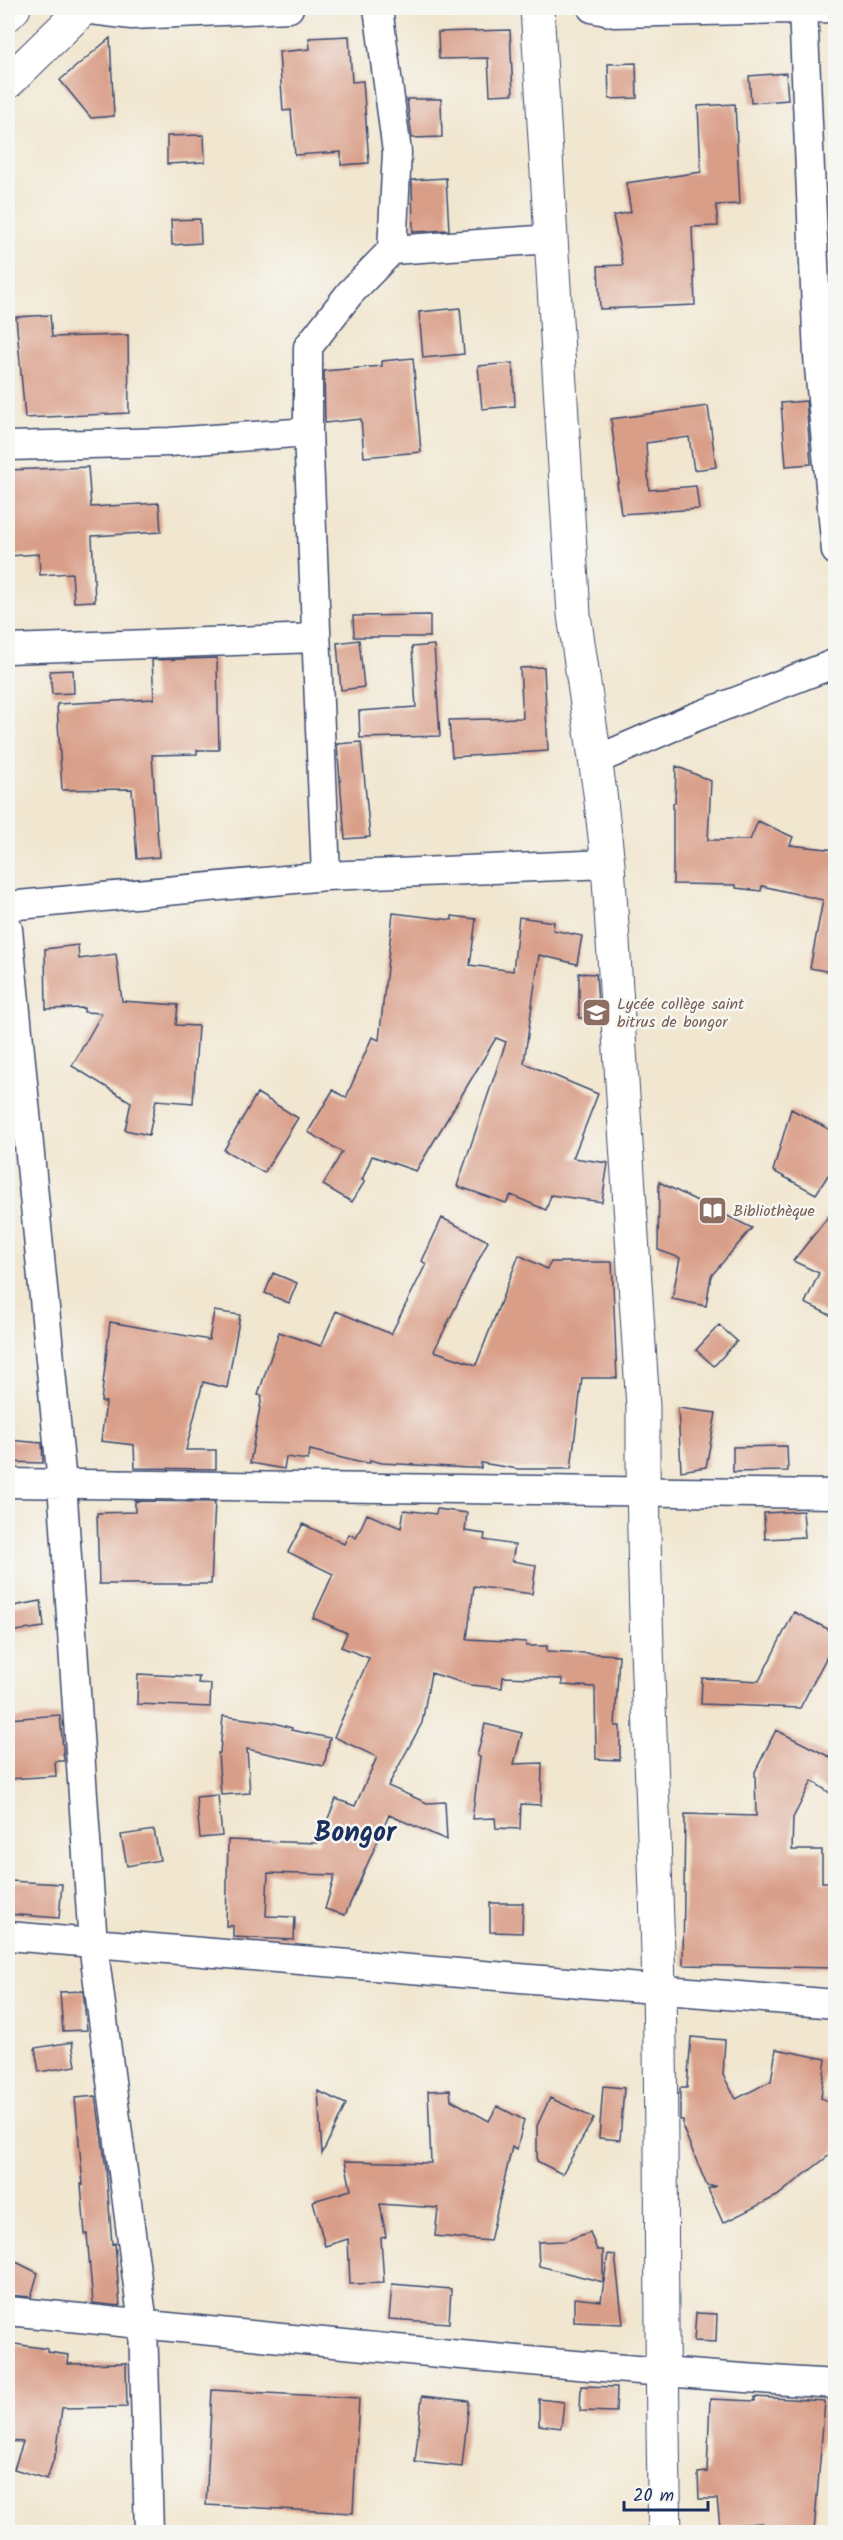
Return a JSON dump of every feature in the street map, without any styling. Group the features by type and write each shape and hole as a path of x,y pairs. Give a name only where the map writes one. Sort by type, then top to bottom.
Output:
{"street":[{"path":"8,14 14,8"},
{"path":"8,82 83,8 132,15 289,8"},
{"path":"326,876 308,432 308,347 350,294 392,250 398,152 378,8"},
{"path":"537,8 574,615 608,864 643,1407 642,1493 659,1991 661,2373 665,2532"},
{"path":"592,8 615,13 836,8"},
{"path":"803,8 818,356 836,551"},
{"path":"392,250 551,240"},
{"path":"8,446 170,442 308,432"},
{"path":"8,649 316,638"},
{"path":"594,761 693,718 836,663"},
{"path":"8,906 326,876 608,864"},
{"path":"8,929 62,1483 93,1944 143,2324 149,2532"},
{"path":"8,1483 836,1494"},
{"path":"8,1936 836,2004"},
{"path":"8,2311 367,2348 661,2373 836,2384"}],"building":[{"path":"510,30 513,94 490,95 488,58 439,59 438,32"},
{"path":"349,36 352,82 363,81 369,163 341,165 341,152 295,155 291,110 283,111 279,52 310,49 309,38"},
{"path":"110,38 114,116 91,118 60,80"},
{"path":"636,63 637,98 609,99 608,64"},
{"path":"786,73 788,100 751,103 749,76"},
{"path":"407,99 441,99 442,137 412,138"},
{"path":"735,104 740,204 716,205 718,226 692,227 695,305 600,309 598,266 623,265 613,216 631,212 626,183 701,172 698,106"},
{"path":"204,135 205,162 167,164 167,136"},
{"path":"446,178 449,230 413,232 412,180"},
{"path":"200,219 201,243 172,245 171,220"},
{"path":"460,308 464,354 423,358 419,312"},
{"path":"50,315 52,337 128,335 129,413 25,418 16,317"},
{"path":"413,358 421,452 364,457 361,419 325,423 324,371 382,366 382,361"},
{"path":"513,363 515,406 482,409 478,366"},
{"path":"806,401 811,464 786,466 781,403"},
{"path":"708,406 716,467 694,470 689,437 646,443 649,490 696,486 699,509 621,514 611,419"},
{"path":"88,467 91,507 159,503 161,532 92,536 95,601 74,602 72,573 40,575 39,554 8,556 8,470"},
{"path":"430,615 430,637 354,637 353,616"},
{"path":"359,640 364,687 341,690 337,643"},
{"path":"434,645 440,736 360,738 359,711 416,707 412,647"},
{"path":"217,658 219,750 197,750 197,754 152,755 159,857 137,859 132,789 62,790 57,704 154,699 152,660"},
{"path":"544,667 548,751 452,757 449,720 523,718 520,668"},
{"path":"73,670 74,693 52,694 50,671"},
{"path":"361,742 370,837 345,839 337,744"},
{"path":"676,766 711,781 708,840 750,840 758,821 793,837 790,845 836,850 836,973 810,968 823,900 762,886 761,891 736,888 736,885 673,884 673,803 675,803"},
{"path":"393,913 452,920 452,916 476,919 470,965 513,971 519,917 554,922 553,930 582,936 577,964 539,955 524,1063 598,1094 573,1158 608,1163 602,1202 551,1195 546,1210 511,1195 506,1203 457,1186 506,1042 496,1038 416,1171 372,1156 362,1180 365,1181 352,1202 323,1185 342,1152 308,1132 333,1090 346,1098 372,1037 379,1040"},
{"path":"78,945 79,959 116,954 122,1001 178,1005 176,1025 198,1026 193,1103 156,1100 149,1135 125,1130 131,1102 72,1066 102,1013 84,1012 84,1008 46,1009 45,949"},
{"path":"579,973 596,974 599,1018 579,1018"},
{"path":"257,1093 298,1118 264,1173 224,1150"},
{"path":"791,1109 836,1133 836,1163 816,1194 773,1171"},
{"path":"659,1182 752,1228 711,1276 706,1306 672,1299 680,1258 658,1250"},
{"path":"836,1207 836,1318 805,1303 819,1273 793,1261"},
{"path":"442,1218 488,1241 434,1351 476,1365 519,1255 547,1269 551,1262 612,1262 617,1378 582,1378 571,1469 518,1469 481,1463 481,1468 468,1468 382,1463 370,1460 370,1463 310,1450 308,1460 286,1457 284,1469 250,1463 262,1396 258,1395 279,1332 321,1346 336,1311 391,1334 426,1264 422,1261"},
{"path":"273,1273 297,1283 289,1303 265,1293"},
{"path":"214,1311 240,1315 227,1388 203,1382 186,1450 216,1450 216,1469 135,1468 134,1445 101,1441 106,1402 101,1402 110,1322 209,1340"},
{"path":"719,1325 737,1341 714,1366 696,1350"},
{"path":"678,1408 716,1413 706,1467 681,1471"},
{"path":"8,1440 42,1443 43,1463 8,1462"},
{"path":"787,1446 788,1471 733,1472 733,1447"},
{"path":"135,1501 215,1502 211,1584 99,1584 97,1513 135,1512"},
{"path":"437,1509 467,1513 465,1531 485,1534 484,1540 515,1545 512,1561 536,1565 532,1594 474,1586 467,1639 526,1642 526,1646 547,1646 547,1651 619,1655 615,1726 620,1726 620,1760 596,1759 595,1687 562,1685 562,1679 503,1677 502,1688 470,1685 431,1673 422,1723 388,1786 427,1803 445,1802 447,1840 389,1815 345,1915 325,1909 335,1875 268,1873 266,1916 295,1917 294,1940 233,1937 233,1926 226,1926 228,1840 318,1843 336,1799 355,1806 377,1757 334,1737 369,1658 341,1647 347,1633 313,1618 333,1574 288,1552 303,1524 344,1544 349,1534 356,1538 367,1514 401,1528 404,1510 436,1514"},
{"path":"803,1511 805,1537 765,1539 764,1513"},
{"path":"41,1601 44,1627 8,1632 8,1607"},
{"path":"794,1612 836,1633 836,1639 800,1708 701,1704 702,1678 759,1681"},
{"path":"138,1674 199,1677 198,1683 211,1684 210,1707 137,1704"},
{"path":"60,1715 64,1761 55,1761 56,1776 8,1779 8,1719"},
{"path":"223,1716 271,1722 292,1728 291,1730 330,1738 324,1766 247,1749 250,1793 221,1795 218,1753 220,1753"},
{"path":"485,1724 522,1733 514,1764 542,1763 541,1805 521,1804 520,1829 496,1828 495,1818 472,1819 480,1757 477,1756"},
{"path":"776,1730 836,1760 836,1797 812,1781 793,1818 792,1850 822,1850 822,1882 836,1882 836,1968 683,1965 685,1814 756,1816 755,1772"},
{"path":"218,1795 222,1836 200,1838 196,1797"},
{"path":"154,1830 160,1860 127,1866 121,1835"},
{"path":"9,1881 62,1884 59,1918 8,1914"},
{"path":"490,1903 523,1903 522,1933 490,1932"},
{"path":"83,1991 87,2030 63,2031 60,1992"},
{"path":"691,2037 725,2040 723,2075 736,2099 771,2081 776,2049 826,2059 821,2098 836,2105 836,2150 777,2196 723,2223 708,2189 717,2186 707,2186 683,2128 683,2120 680,2120 680,2088 687,2088"},
{"path":"72,2042 76,2066 39,2072 35,2048"},
{"path":"603,2086 624,2088 620,2140 599,2138"},
{"path":"450,2090 451,2100 489,2121 497,2106 524,2120 517,2149 512,2147 490,2241 435,2236 438,2208 380,2204 386,2237 381,2238 384,2283 350,2284 348,2239 325,2246 313,2201 351,2190 345,2161 431,2163 428,2091"},
{"path":"318,2091 346,2104 322,2154"},
{"path":"96,2096 106,2169 112,2244 115,2243 120,2306 93,2303 87,2234 85,2234 75,2098"},
{"path":"550,2098 594,2118 562,2174 537,2161 537,2126"},
{"path":"590,2232 597,2250 603,2250 603,2282 539,2266 538,2242 565,2241"},
{"path":"608,2254 615,2255 623,2324 574,2322 574,2298 601,2301"},
{"path":"8,2258 38,2273 31,2297 8,2295"},
{"path":"392,2284 451,2289 449,2323 389,2319"},
{"path":"696,2313 717,2314 716,2342 694,2341"},
{"path":"8,2343 48,2349 48,2352 69,2355 68,2364 126,2363 127,2407 62,2408 57,2449 47,2479 14,2469 23,2442 8,2441"},
{"path":"581,2386 617,2387 616,2412 580,2411"},
{"path":"212,2390 359,2398 353,2513 206,2505"},
{"path":"422,2396 469,2401 462,2467 415,2462"},
{"path":"755,2397 825,2401 814,2532 762,2532 762,2523 720,2526 717,2499 699,2499 698,2473 707,2472 710,2399 755,2401"},
{"path":"539,2399 564,2402 561,2428 539,2425"}],"place":[{"name":"Lycée collège saint bitrus de bongor","path":"596,1012"},
{"name":"Bibliothèque","path":"712,1210"}],"district":[{"name":"Bongor","path":"355,1831"}]}
